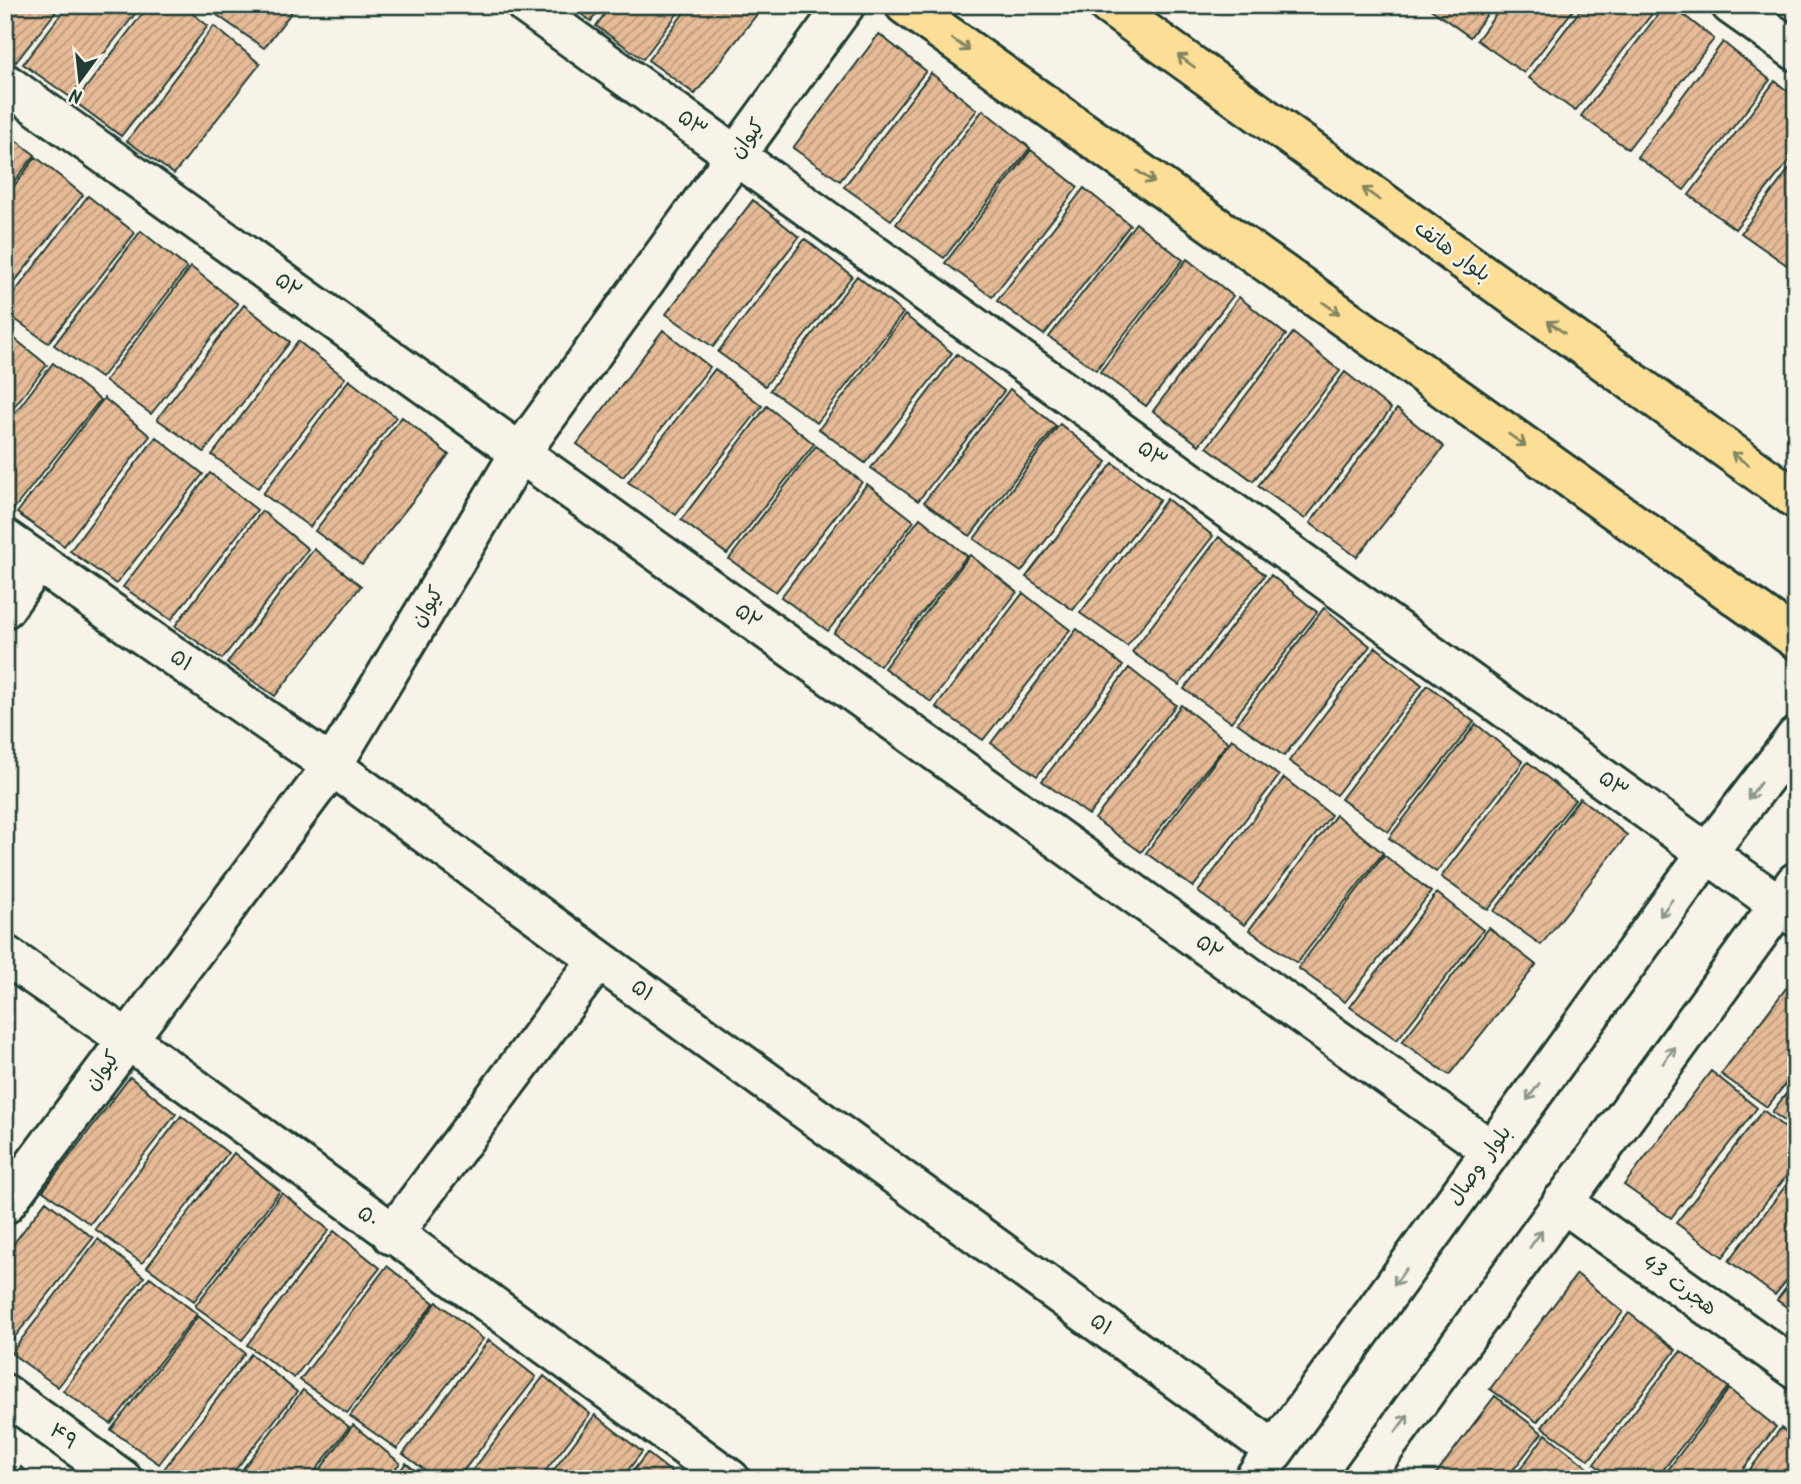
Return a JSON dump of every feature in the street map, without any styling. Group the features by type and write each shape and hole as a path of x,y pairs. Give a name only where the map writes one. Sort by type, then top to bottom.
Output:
{"main road":[{"path":"905,5 1796,639"},
{"name":"بلوار هاتف","path":"1108,5 1796,499"}],"street":[{"name":"۵۳","path":"526,5 1707,853 1790,901"},
{"name":"کیوان","path":"5,1204 332,766 520,453 845,5"},
{"path":"1731,5 1796,51"},
{"name":"۵۲","path":"5,83 1491,1150"},
{"name":"۵۱","path":"5,539 332,766 598,960 1264,1465"},
{"path":"5,608 38,562"},
{"name":"بلوار وصال","path":"1264,1465 1707,853 1796,737"},
{"path":"1362,1479 1562,1202 1790,901"},
{"name":"۵۰","path":"5,955 127,1039 730,1479"},
{"path":"393,1235 598,960"},
{"name":"هجرت 43","path":"1562,1202 1796,1369"},
{"name":"۴۹","path":"5,1394 122,1479"}],"building":[{"path":"5,5 61,5 16,62 5,54"},
{"path":"68,5 142,5 70,97 23,64"},
{"path":"149,5 182,5 208,26 121,136 75,102"},
{"path":"224,5 297,5 264,48 217,15"},
{"path":"569,5 603,5 591,21"},
{"path":"611,5 684,5 643,59 596,26"},
{"path":"690,5 764,5 695,94 648,60"},
{"path":"1425,5 1494,5 1470,37"},
{"path":"1503,5 1577,5 1524,73 1477,40"},
{"path":"1584,5 1659,5 1575,111 1529,78"},
{"path":"1665,5 1671,5 1714,39 1628,149 1581,116"},
{"path":"214,26 260,64 174,174 127,141"},
{"path":"879,34 926,71 840,181 793,148"},
{"path":"1723,42 1770,80 1684,190 1637,157"},
{"path":"931,73 977,110 891,220 844,187"},
{"path":"1775,81 1796,98 1796,152 1735,229 1689,195"},
{"path":"983,110 1030,148 944,258 896,224"},
{"path":"5,132 35,155 5,193"},
{"path":"1031,150 1078,187 992,297 945,263"},
{"path":"36,157 83,195 5,294 5,198"},
{"path":"1796,160 1796,256 1788,266 1741,233"},
{"path":"1084,188 1130,225 1044,335 997,301"},
{"path":"88,196 135,233 48,343 5,312 5,305"},
{"path":"753,200 799,237 713,347 666,314"},
{"path":"1136,223 1183,260 1096,370 1049,337"},
{"path":"141,231 187,268 101,378 54,345"},
{"path":"805,239 852,276 765,386 718,352"},
{"path":"1187,259 1233,296 1146,406 1100,372"},
{"path":"1796,263 1796,277 1789,272"},
{"path":"191,267 238,304 151,414 105,381"},
{"path":"857,276 903,313 817,423 770,390"},
{"path":"1239,297 1286,335 1199,445 1153,411"},
{"path":"244,305 290,342 204,452 157,419"},
{"path":"905,315 952,353 865,463 819,429"},
{"path":"663,330 710,367 623,477 577,444"},
{"path":"5,331 47,365 5,418"},
{"path":"1293,333 1340,371 1253,481 1207,447"},
{"path":"298,341 345,378 258,488 212,455"},
{"path":"957,354 1004,391 918,501 871,468"},
{"path":"53,363 100,400 13,510 5,505 5,426"},
{"path":"715,369 762,406 676,515 628,482"},
{"path":"1345,372 1391,409 1305,519 1258,486"},
{"path":"349,380 396,417 310,527 263,494"},
{"path":"1010,389 1056,426 970,536 924,502"},
{"path":"104,398 150,436 64,546 17,513"},
{"path":"767,406 814,444 727,554 681,520"},
{"path":"1397,409 1444,447 1357,557 1310,523"},
{"path":"402,417 449,455 362,565 315,531"},
{"path":"1060,424 1107,462 1021,572 974,539"},
{"path":"156,437 203,474 116,584 70,551"},
{"path":"816,446 862,482 776,592 729,559"},
{"path":"1113,463 1160,500 1073,610 1026,577"},
{"path":"210,473 257,510 171,620 123,587"},
{"path":"867,484 914,521 828,631 781,597"},
{"path":"1167,499 1213,536 1127,646 1080,613"},
{"path":"262,511 308,549 222,659 175,626"},
{"path":"920,518 967,556 880,666 834,633"},
{"path":"1219,537 1265,575 1179,685 1132,652"},
{"path":"314,549 361,586 275,696 227,663"},
{"path":"970,555 1017,592 931,702 884,668"},
{"path":"1271,575 1317,612 1231,722 1184,689"},
{"path":"1023,593 1070,630 983,740 936,707"},
{"path":"1324,608 1370,646 1284,756 1237,723"},
{"path":"1077,629 1123,666 1037,776 991,743"},
{"path":"1376,647 1422,685 1336,795 1289,761"},
{"path":"1129,668 1176,705 1089,815 1042,781"},
{"path":"1428,685 1474,722 1388,832 1341,799"},
{"path":"1181,705 1228,742 1141,852 1095,819"},
{"path":"1476,724 1523,762 1436,872 1389,838"},
{"path":"1232,739 1279,776 1193,887 1146,853"},
{"path":"1528,762 1575,800 1488,910 1441,877"},
{"path":"1284,778 1331,815 1244,925 1198,892"},
{"path":"1580,798 1627,835 1541,945 1494,911"},
{"path":"1336,815 1383,853 1297,963 1249,930"},
{"path":"1384,855 1431,892 1345,1002 1298,968"},
{"path":"1437,893 1483,930 1397,1040 1350,1007"},
{"path":"1489,928 1536,965 1449,1075 1402,1042"},
{"path":"1796,975 1796,1071 1767,1107 1721,1074"},
{"path":"1711,1071 1757,1108 1671,1218 1624,1185"},
{"path":"130,1077 176,1114 90,1224 43,1191"},
{"path":"1796,1081 1796,1129 1772,1112"},
{"path":"1763,1110 1796,1137 1796,1164 1723,1257 1676,1223"},
{"path":"181,1116 228,1153 142,1263 95,1229"},
{"path":"234,1153 280,1191 194,1301 147,1267"},
{"path":"1796,1172 1796,1269 1775,1295 1729,1261"},
{"path":"282,1193 329,1230 242,1340 195,1306"},
{"path":"46,1201 93,1238 6,1348 5,1255"},
{"path":"334,1231 380,1268 294,1378 247,1345"},
{"path":"98,1239 144,1277 58,1387 11,1353"},
{"path":"387,1266 434,1303 347,1413 300,1380"},
{"path":"1577,1274 1623,1312 1537,1422 1490,1389"},
{"path":"1796,1275 1796,1314 1777,1300"},
{"path":"150,1277 197,1314 111,1424 63,1391"},
{"path":"437,1302 483,1339 397,1449 350,1416"},
{"path":"1629,1313 1676,1350 1589,1460 1542,1427"},
{"path":"198,1316 245,1353 159,1464 111,1430"},
{"path":"489,1340 536,1377 457,1479 437,1479 403,1454"},
{"path":"1681,1351 1728,1387 1656,1479 1614,1479 1594,1464"},
{"path":"251,1354 297,1392 228,1479 178,1479 164,1469"},
{"path":"544,1376 590,1414 539,1479 466,1479"},
{"path":"1729,1389 1776,1427 1735,1479 1661,1479"},
{"path":"303,1390 349,1427 309,1479 235,1479"},
{"path":"1495,1396 1542,1433 1506,1479 1432,1479"},
{"path":"595,1415 642,1452 621,1479 547,1479"},
{"path":"353,1425 400,1463 387,1479 313,1479"},
{"path":"1781,1428 1796,1440 1796,1479 1743,1479"},
{"path":"1546,1434 1593,1472 1588,1479 1513,1479"},
{"path":"647,1453 680,1479 627,1479"},
{"path":"5,1459 16,1467 6,1479 5,1479"},
{"path":"406,1463 425,1479 394,1479"},
{"path":"21,1467 36,1479 13,1479"}]}
